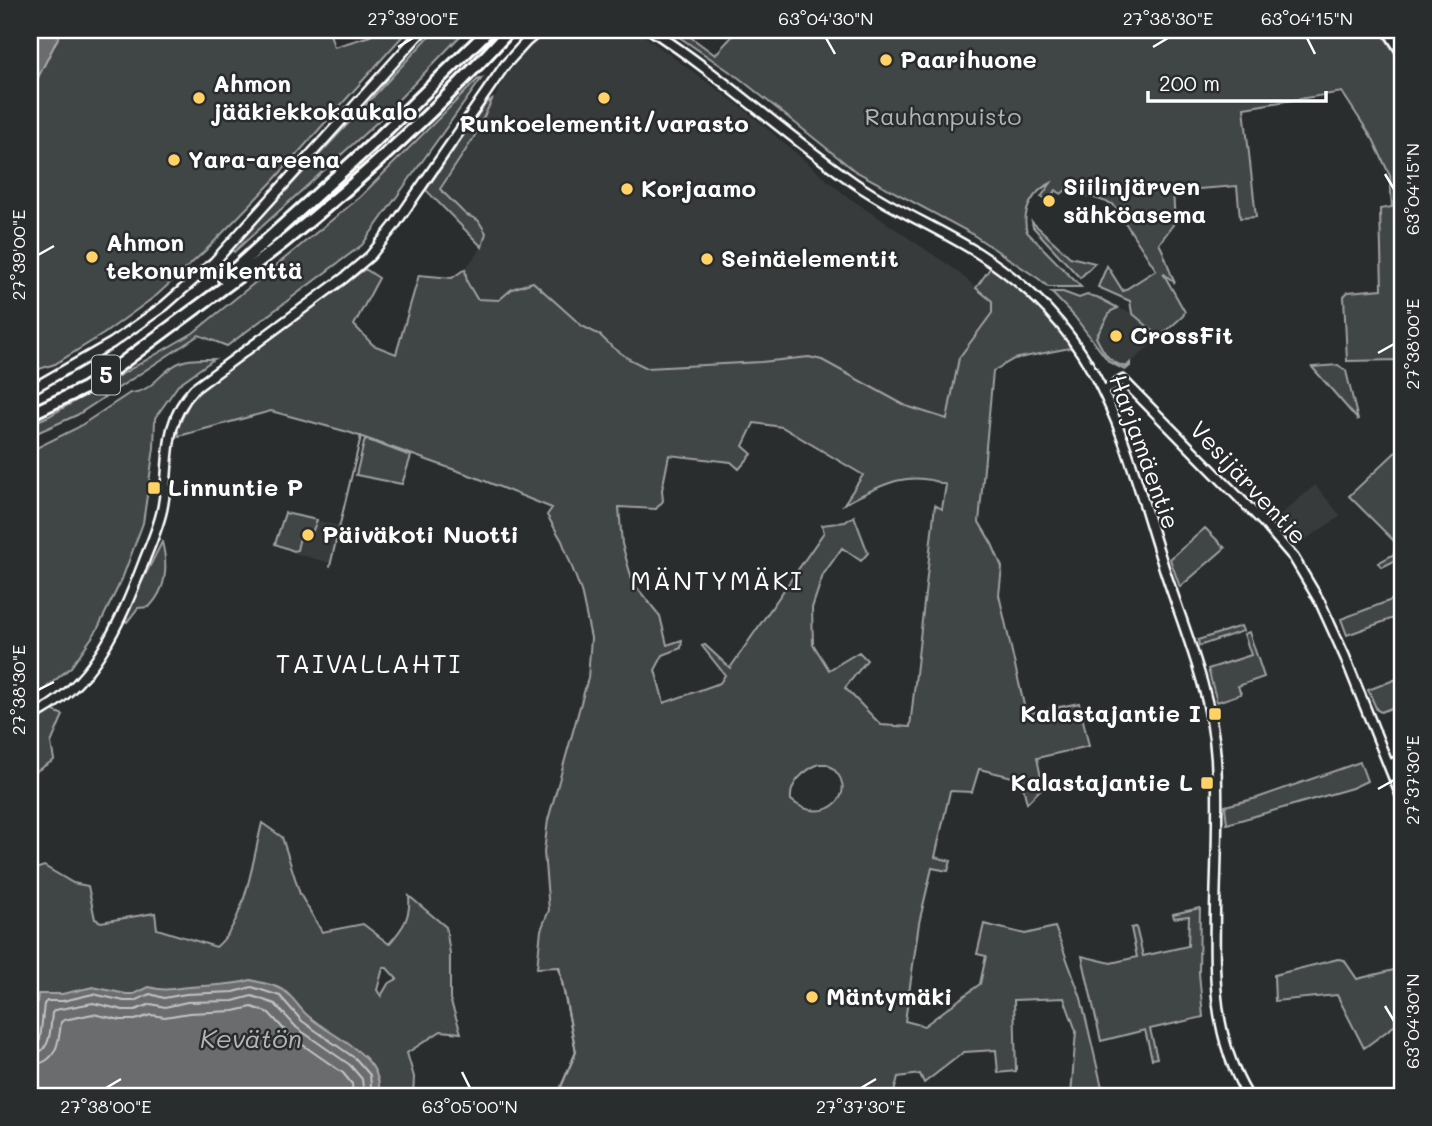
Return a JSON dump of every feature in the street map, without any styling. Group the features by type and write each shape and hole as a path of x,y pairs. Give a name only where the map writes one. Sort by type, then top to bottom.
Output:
{"highway":[{"name":"5","path":"175,323 369,147 489,30"},
{"name":"5","path":"30,414 85,388 113,370 282,243 341,193 480,63 510,30"}],"main road":[{"path":"1388,30 1402,52"}],"street":[{"path":"30,390 112,343 164,306 214,262 423,30"},
{"path":"30,717 59,699 82,677 101,653 121,618 163,507 172,422 181,405 194,389 370,256 394,226 505,65 541,30"},
{"name":"Harjamäentie","path":"651,30 717,75 847,178 1003,270 1056,317 1086,357 1104,390 1132,468 1195,662 1212,726 1216,767 1214,980 1218,1017 1226,1050 1248,1096"},
{"name":"Vesijärventie","path":"1104,390 1123,380 1264,523 1294,558 1320,602 1402,799"},
{"path":"1389,765 1402,759"}],"shaded area":[{"path":"557,30 636,30 744,109 845,195 953,268 992,301 992,313 959,358 947,419 906,406 809,357 647,368 629,359 600,335 582,326 533,282 512,289 499,301 477,300 467,282 465,269 482,247 486,233 478,220 465,214 440,190 473,139 507,74 543,33"},
{"path":"1118,308 1132,313 1160,337 1126,367 1107,358 1096,337 1111,311"},
{"path":"1315,485 1341,516 1297,545 1278,524 1279,516"},
{"name":"Päiväkoti Nuotti","path":"285,513 340,526 331,563 297,554 275,544"}],"green space":[{"path":"62,30 329,30 334,47 370,36 376,30 408,30 272,182 206,250 157,295 105,333 55,364 30,372 30,93"},
{"path":"435,30 466,30 375,124 234,252 232,249"},
{"name":"Rauhanpuisto","path":"669,30 681,30 715,55 738,30 1380,30 1402,64 1402,379 1400,360 1347,361 1344,296 1348,292 1382,289 1380,209 1392,207 1390,176 1374,141 1342,92 1244,108 1256,217 1240,218 1237,186 1173,191 1175,222 1159,244 1175,283 1163,273 1185,312 1160,337 1132,313 1130,301 1098,287 1107,266 1123,291 1156,270 1113,204 1067,189 1061,194 1056,190 1048,199 1041,197 1051,183 1034,197 1027,210 1027,232 1081,287 1048,287 969,232 855,171 739,78"},
{"path":"482,78 362,245 227,346 199,335 77,415 30,436 30,424 49,416 193,333 360,197"},
{"path":"492,100 473,139 440,189 465,214 478,220 486,233 482,247 426,190 486,103"},
{"path":"1032,222 1070,257 1095,263 1080,278 1033,227"},
{"path":"993,264 1068,334 1070,348 1014,359 993,371 979,522 1002,567 999,595 1026,714 1079,703 1089,746 1037,758 1043,787 1027,803 1021,779 979,769 972,792 950,791 935,857 951,861 948,871 932,868 919,923 905,1021 924,1026 980,984 986,956 977,954 984,924 1025,934 1055,927 1081,998 1104,1096 1071,1096 1076,1031 1064,998 1014,1000 1016,1071 998,1073 996,1050 964,1052 924,1083 920,1074 898,1077 893,1096 557,1096 576,1052 559,967 537,968 541,930 549,910 544,852 548,820 588,678 591,638 581,591 562,541 547,515 552,508 475,477 348,432 271,411 179,436 177,429 190,402 200,391 365,269 379,278 354,325 373,345 396,354 419,275 452,278 465,269 467,282 477,299 499,300 512,289 533,282 582,326 600,335 629,359 647,368 809,357 822,360 906,406 947,419 959,358 992,313 992,301 976,288","holes":["754,423 782,427 863,475 844,504 881,486 906,479 919,478 946,485 942,509 935,505 910,727 881,725 845,688 867,660 859,652 829,670 813,644 812,608 823,575 842,548 861,561 868,553 854,516 845,522 822,525 824,532 730,668 705,645 702,646 725,675 720,683 664,703 655,670 663,655 681,648 682,640 667,645 660,616 633,583 622,544 619,507 656,509 663,501 662,490 669,455 731,462 739,469 752,454 743,446","819,764 827,764 838,774 842,794 836,803 817,811 804,808 791,800 791,794 799,778"]},
{"path":"1051,292 1063,292 1079,298 1087,295 1097,297 1118,308 1111,311 1096,337 1111,360 1126,367 1130,363 1130,366 1125,370 1109,362 1074,316"},
{"path":"214,359 179,384 155,418 154,448 143,523 122,579 97,630 71,667 30,701 30,451 77,428 130,393 145,389 181,362"},
{"path":"1338,365 1346,371 1358,420 1312,367"},
{"path":"365,439 411,456 402,484 356,475"},
{"path":"1402,446 1402,570 1396,560 1382,567 1378,563 1394,554 1396,543 1349,496"},
{"path":"285,513 317,520 311,535 301,533 297,550 294,551 275,544"},
{"path":"1205,528 1225,548 1180,587 1170,559"},
{"path":"162,542 165,559 163,585 149,607 138,608 127,622 123,619"},
{"path":"1402,596 1402,615 1347,635 1341,619"},
{"path":"1241,626 1243,631 1199,646 1198,640"},
{"path":"1249,632 1264,677 1238,686 1241,694 1217,702 1208,669 1251,655 1244,634"},
{"path":"1402,677 1402,704 1381,712 1377,710 1368,690"},
{"path":"52,710 63,715 51,743 54,760 30,775 30,720"},
{"path":"1360,762 1367,781 1352,788 1227,824 1225,806 1257,798"},
{"path":"262,823 282,837 300,894 322,932 363,924 389,944 405,922 409,910 409,896 446,927 450,954 450,999 461,1033 441,1031 407,1053 414,1077 413,1096 30,1096 30,871 44,866 73,883 88,886 95,919 101,922 155,913 157,929 216,947 226,937 241,907","holes":["383,968 387,968 397,979 388,984 381,996 377,990"]},
{"path":"1200,908 1199,973 1203,1017 1150,1029 1157,1058 1152,1059 1145,1030 1101,1041 1082,956 1111,963 1137,957 1131,928 1136,927 1143,956 1188,946 1189,916 1174,918 1173,914"},
{"path":"1338,959 1344,960 1357,979 1402,968 1402,1020 1364,1048 1337,995 1275,1001 1274,975"}],"water":[{"path":"30,30 62,30 30,93"},
{"name":"Kevätön","path":"251,980 276,986 286,992 306,1014 365,1057 374,1068 379,1081 379,1096 32,1096 31,1057 38,994 62,994 93,987 134,994 149,987 169,989"}],"waterway":[{"path":"330,566 361,436"},
{"path":"557,1096 576,1052 559,967"}],"place":[{"name":"Paarihuone","path":"886,60"},
{"name":"Ahmon jääkiekkokaukalo","path":"199,98"},
{"name":"Runkoelementit/varasto","path":"604,98"},
{"name":"Yara-areena","path":"174,160"},
{"name":"Korjaamo","path":"627,189"},
{"name":"Siilinjärven sähköasema","path":"1049,201"},
{"name":"Ahmon tekonurmikenttä","path":"92,257"},
{"name":"Seinäelementit","path":"707,259"},
{"name":"CrossFit","path":"1116,336"},
{"name":"Linnuntie P","path":"154,488"},
{"name":"Päiväkoti Nuotti","path":"308,535"},
{"name":"Kalastajantie I","path":"1215,714"},
{"name":"Kalastajantie L","path":"1207,783"},
{"name":"Mäntymäki","path":"812,997"}],"district":[{"name":"MÄNTYMÄKI","path":"717,581"},
{"name":"TAIVALLAHTI","path":"369,664"}]}
